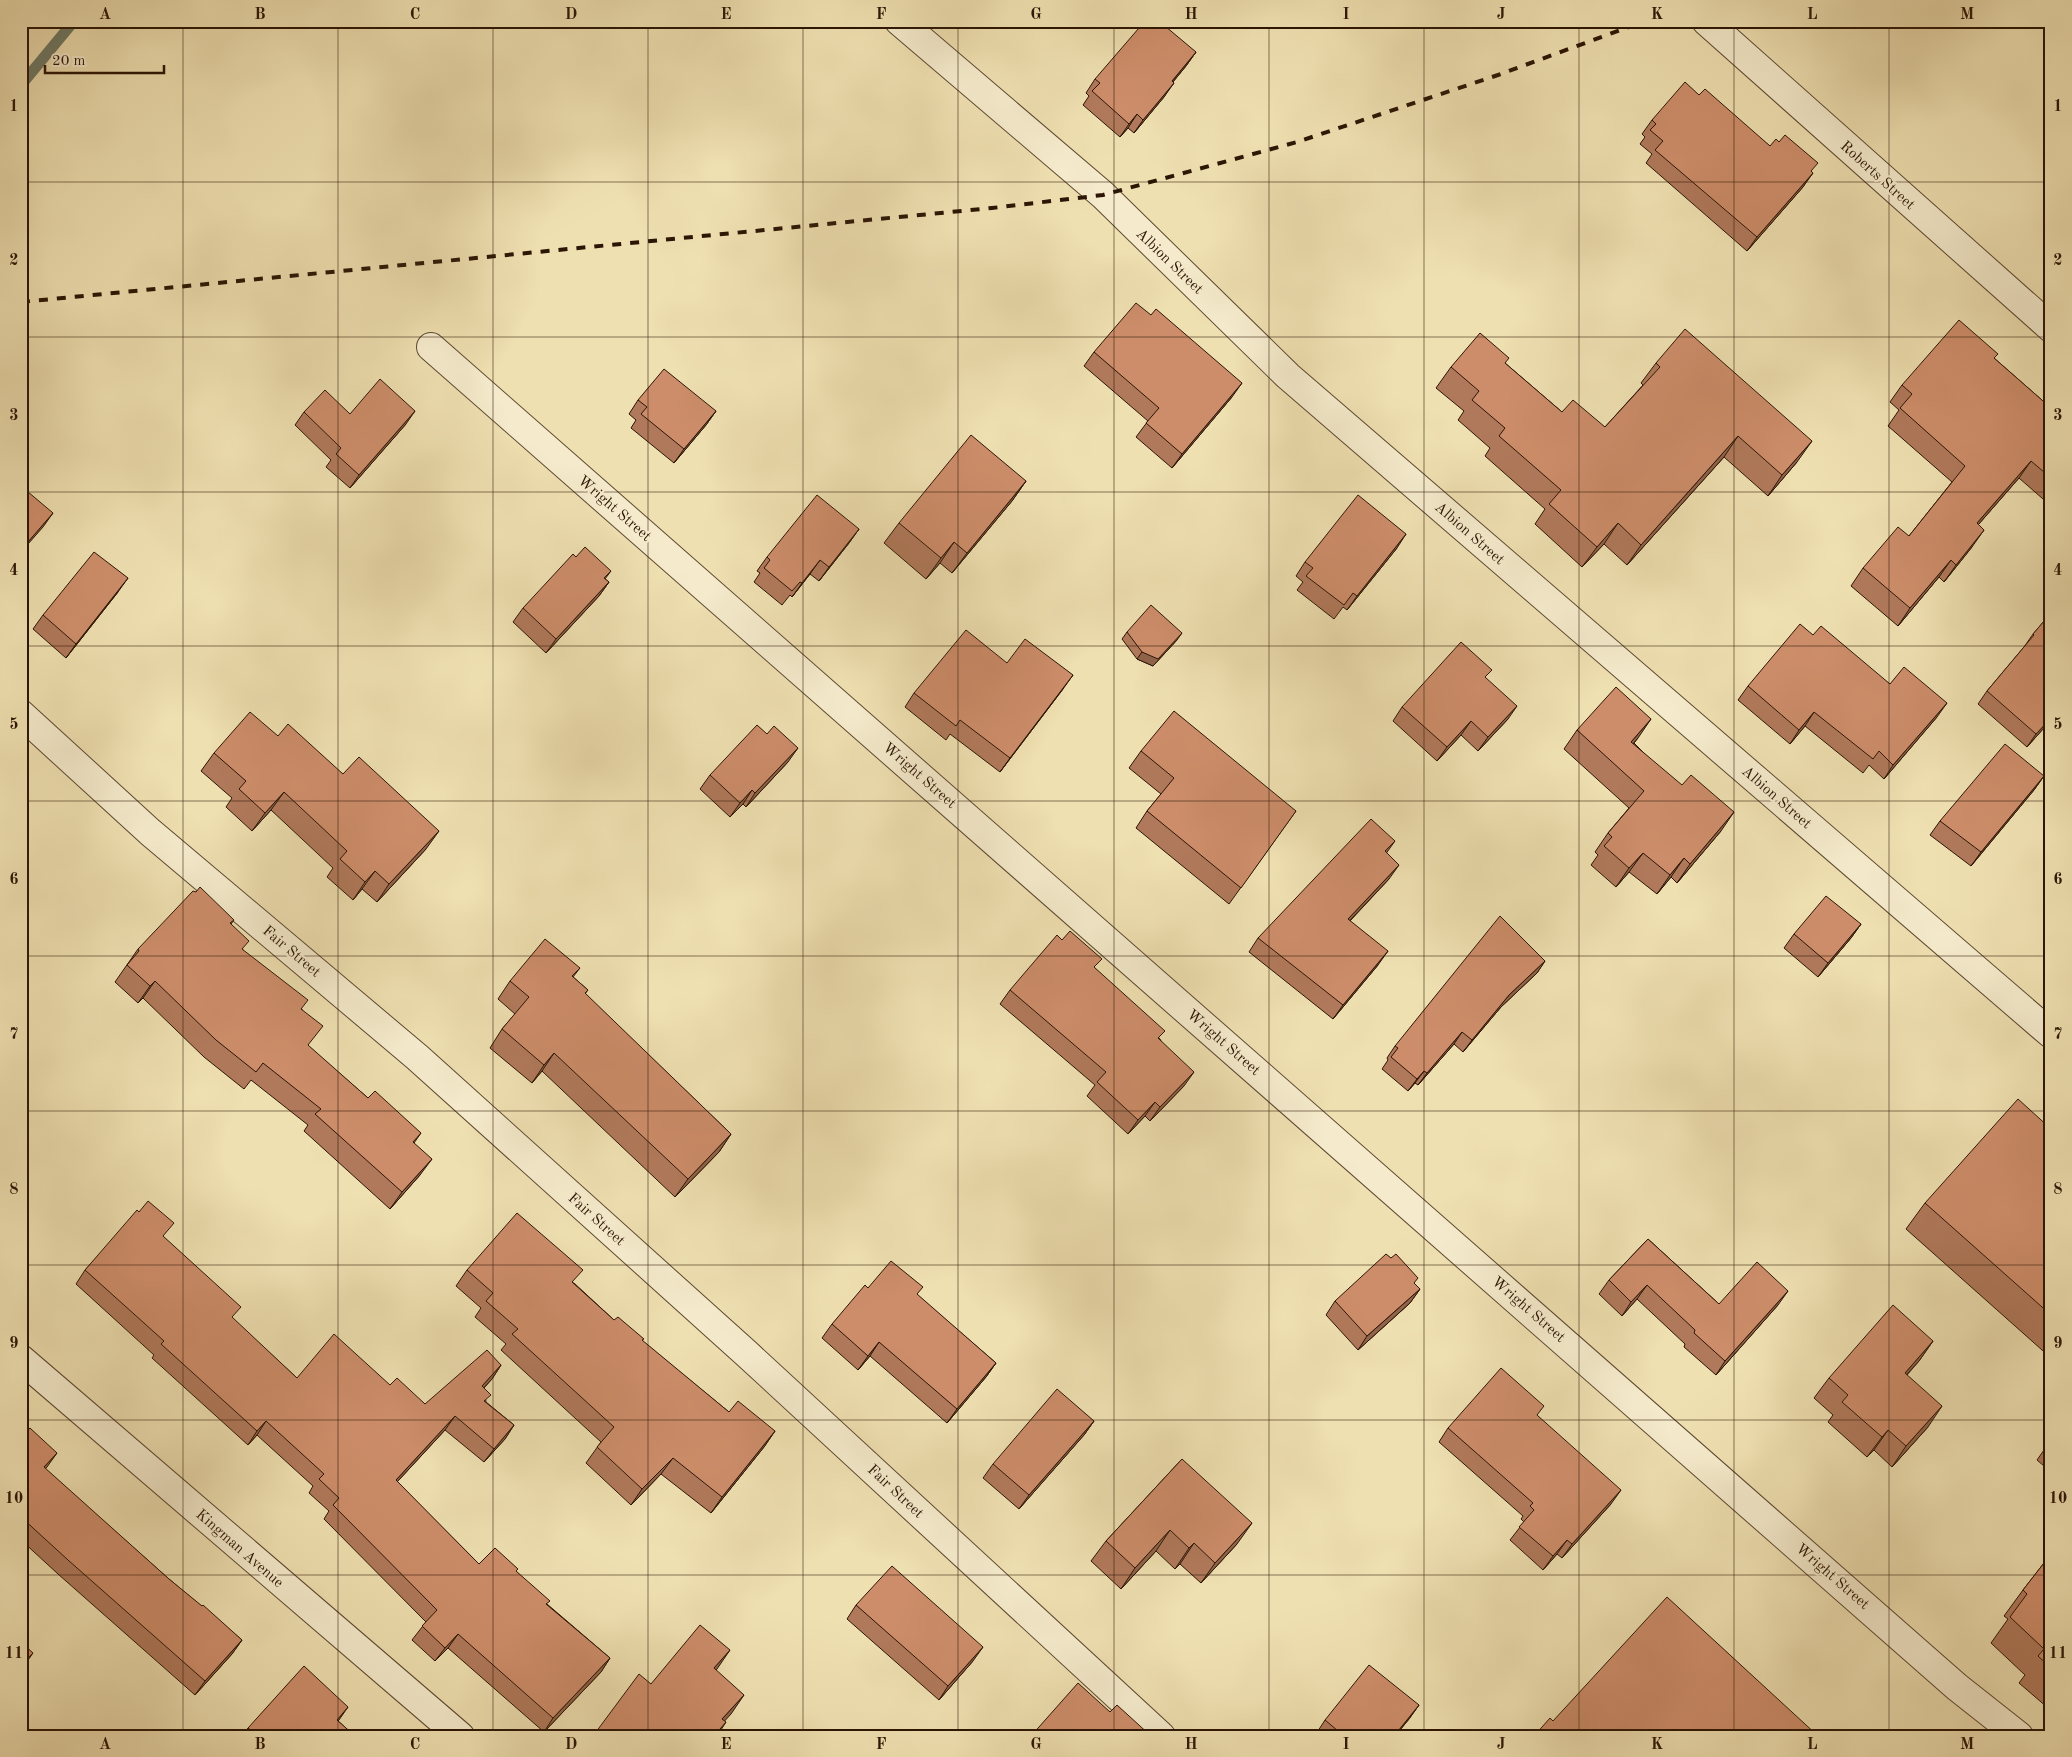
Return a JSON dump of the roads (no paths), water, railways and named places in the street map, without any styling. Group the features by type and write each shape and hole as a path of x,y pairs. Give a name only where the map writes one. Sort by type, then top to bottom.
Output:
{"street":[{"name":"Albion Street","path":"899,21 1104,195 1288,376 2051,1034"},
{"name":"Roberts Street","path":"1706,21 2051,328"},
{"name":"Wright Street","path":"431,347 1958,1687 2019,1736"},
{"name":"Fair Street","path":"21,714 150,832 417,1057 747,1354 1161,1736"},
{"name":"Kingman Avenue","path":"21,1359 460,1736"}],"waterway":[{"name":"Kingman Avenue","path":"21,85 74,21"}],"railway":[{"path":"21,302 992,208 1103,195 1297,142 1498,75 1645,21"}]}
